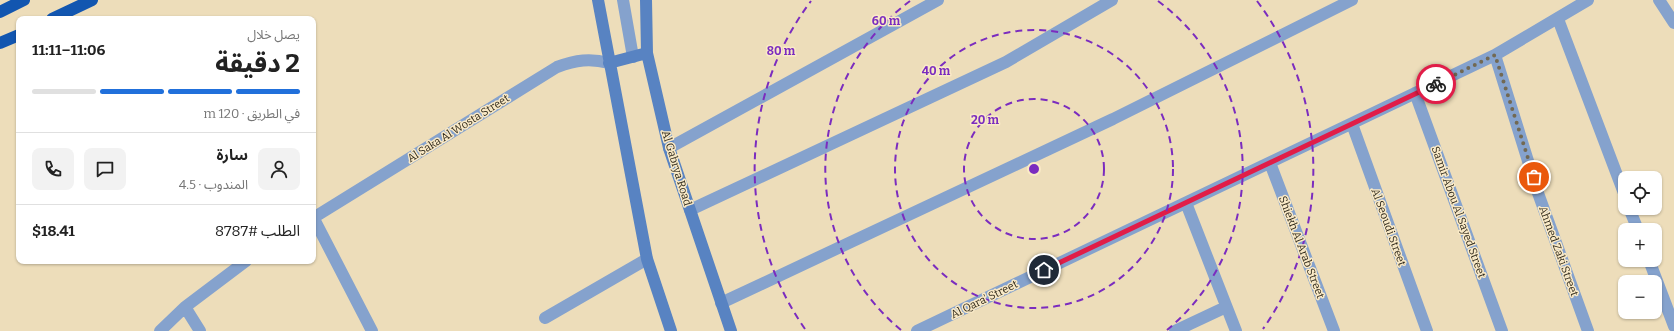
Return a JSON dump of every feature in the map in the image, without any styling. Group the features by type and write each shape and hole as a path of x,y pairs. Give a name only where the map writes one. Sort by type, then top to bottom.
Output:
{"highway":[{"path":"0,12 24,0"},
{"path":"58,16 92,0"},
{"path":"0,44 16,36"}],"street":[{"path":"598,0 647,259 671,331"},
{"path":"624,0 633,56"},
{"name":"Al Gabrya Road","path":"646,0 647,53 669,148 731,331"},
{"path":"669,148 938,0"},
{"path":"690,210 1006,62 1112,0"},
{"path":"721,303 1113,120 1352,0"},
{"name":"Al Qara' Street","path":"917,331 1495,55 1588,0"},
{"path":"1659,0 1674,23"},
{"path":"1558,19 1618,178"},
{"path":"609,63 647,53"},
{"name":"Ahmed Zaki Street","path":"1495,55 1538,193 1588,331"},
{"name":"Al Saka Al Wosta Street","path":"316,215 557,67 574,60 592,59 609,63"},
{"name":"Samir Abou Al Sayed Street","path":"1415,93 1502,331"},
{"name":"Al Seoudi Street","path":"1352,124 1427,331"},
{"name":"Shiekh Al Arab Street","path":"1270,163 1334,331"},
{"path":"1186,203 1236,331"},
{"path":"316,223 372,331"},
{"path":"545,318 647,259"},
{"path":"160,331 185,308 242,264"},
{"path":"1652,267 1674,326"},
{"path":"1175,331 1226,307"},
{"path":"185,308 200,331"}],"way so far":[{"path":"1436,84 1495,55 1534,177"}],"route":[{"path":"1044,270 1436,84"}]}
